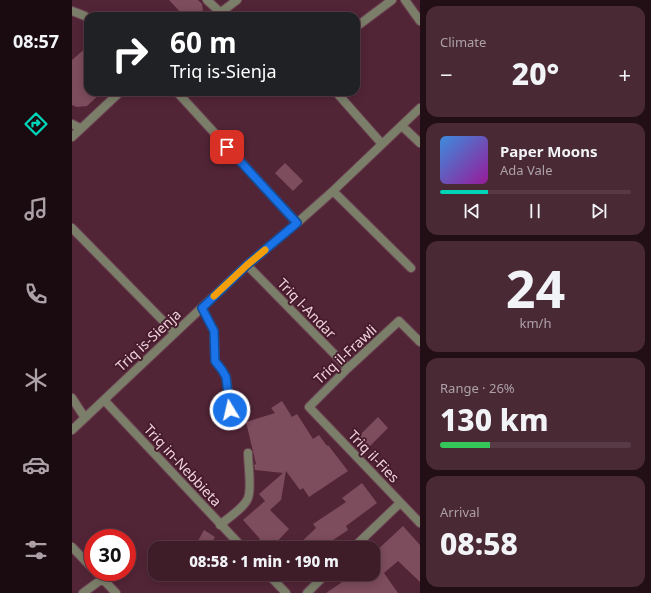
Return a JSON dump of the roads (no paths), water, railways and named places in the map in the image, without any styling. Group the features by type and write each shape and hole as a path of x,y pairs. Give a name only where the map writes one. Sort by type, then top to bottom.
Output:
{"street":[{"path":"207,0 216,12"},
{"path":"221,12 237,0"},
{"path":"360,24 392,0"},
{"path":"405,0 420,21"},
{"path":"72,11 84,16"},
{"path":"72,137 116,96"},
{"path":"181,96 297,223"},
{"path":"340,96 382,144"},
{"name":"Triq is-Sienja","path":"72,430 247,265 333,191 420,108"},
{"path":"72,124 80,128"},
{"path":"402,126 420,143"},
{"path":"333,191 411,268"},
{"path":"72,228 174,333"},
{"name":"Triq l-Andar","path":"247,265 348,368"},
{"path":"202,308 214,331 215,361 226,377 230,410"},
{"name":"Triq il-Frawli","path":"309,407 348,368 399,321 420,342"},
{"path":"72,398 85,418"},
{"name":"Triq in-Nebbieta","path":"104,400 236,541"},
{"name":"Triq il-Fies","path":"309,407 420,523"},
{"path":"220,525 248,499 250,490 248,454"},
{"path":"361,541 400,503"},
{"path":"72,547 84,560"},
{"path":"83,593 99,581"},
{"path":"104,581 116,593"},
{"path":"275,581 286,593"},
{"path":"307,593 319,581"}]}
